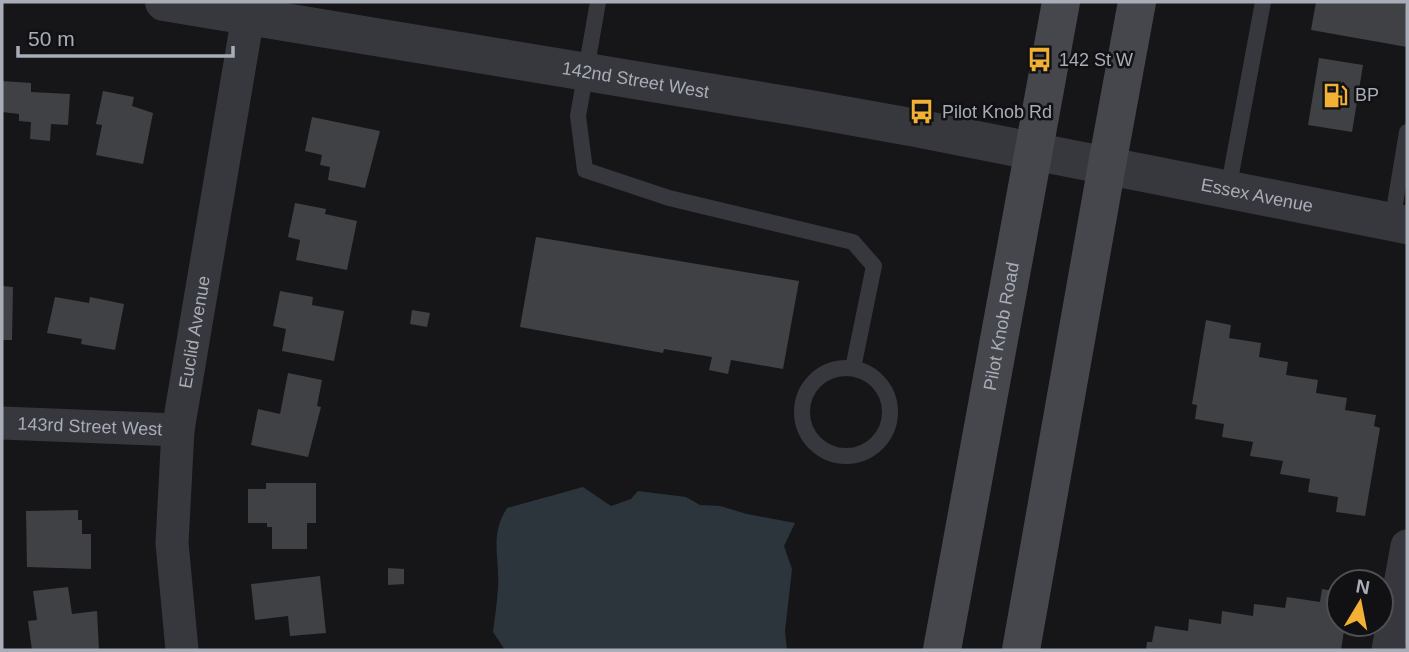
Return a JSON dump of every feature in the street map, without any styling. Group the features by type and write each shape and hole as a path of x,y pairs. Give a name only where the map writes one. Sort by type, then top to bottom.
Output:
{"main road":[{"name":"Pilot Knob Road","path":"942,650 1061,2"},
{"path":"1021,650 1137,2"}],"street":[{"name":"142nd Street West","path":"164,2 248,9 1107,165"},
{"name":"Euclid Avenue","path":"182,650 172,542 178,430 248,9"},
{"name":"Essex Avenue","path":"1107,165 1400,224"},
{"name":"143rd Street West","path":"2,423 178,430"},
{"path":"1388,650 1407,552"}],"lane":[{"path":"598,2 578,116 585,170 669,198 853,242 874,266 853,368"},
{"path":"1228,190 1264,2"},
{"path":"1400,224 1407,132"},
{"path":"838,368 853,368 867,372 887,393 891,406 890,421 886,434 864,453 836,456 822,450 811,439 804,426 804,396 824,373 838,368"}],"shaded area":[{"path":"583,487 611,506 631,499 638,491 686,497 700,505 720,506 795,523 784,546 792,569 785,631 787,650 505,650 493,632 498,588 497,538 502,518 507,508"}],"building":[{"path":"1316,2 1406,2 1407,47 1311,30"},
{"name":"BP","path":"1319,58 1363,65 1352,132 1308,125"},
{"path":"2,81 31,83 31,92 70,94 68,125 51,124 50,141 30,139 31,122 19,121 19,114 2,112"},
{"path":"103,91 134,97 132,106 153,113 143,164 96,155 102,125 96,124"},
{"path":"312,117 380,131 365,188 328,180 330,167 320,165 322,155 305,151"},
{"path":"295,203 326,209 325,214 357,221 347,270 296,260 300,240 288,237"},
{"path":"536,237 799,281 783,369 731,360 728,374 709,370 712,357 664,349 663,353 520,327"},
{"path":"2,286 13,287 12,340 2,340"},
{"path":"280,291 313,297 312,305 344,311 334,361 282,351 286,329 273,326"},
{"path":"55,297 89,303 90,297 124,304 115,350 81,344 82,339 47,333"},
{"path":"412,310 430,313 427,327 410,324"},
{"path":"1206,320 1231,325 1229,338 1261,343 1259,357 1288,362 1286,375 1318,380 1316,393 1347,398 1345,410 1376,415 1374,426 1380,428 1365,516 1336,512 1338,497 1308,492 1310,479 1280,474 1283,461 1250,456 1253,442 1222,437 1224,424 1195,419 1197,405 1192,404"},
{"path":"288,373 322,380 317,406 321,407 308,457 251,445 258,409 280,414"},
{"path":"266,483 316,483 316,523 307,523 307,549 272,549 272,527 267,527 267,523 248,523 248,489 266,489"},
{"path":"78,510 78,520 82,520 82,534 91,534 91,569 27,567 26,511"},
{"path":"388,568 404,569 404,584 388,585"},
{"path":"320,576 326,633 290,636 288,616 255,620 251,584"},
{"path":"68,587 72,614 97,611 99,650 32,650 28,621 37,620 33,591"},
{"path":"1322,589 1325,590 1325,638 1343,638 1341,650 1146,650 1147,642 1152,642 1155,626 1188,631 1189,619 1221,624 1222,611 1253,616 1254,604 1285,608 1287,597 1320,602"}],"place":[{"name":"142 St W","path":"1039,60"},
{"name":"BP","path":"1335,95"},
{"name":"Pilot Knob Rd","path":"922,112"}]}
